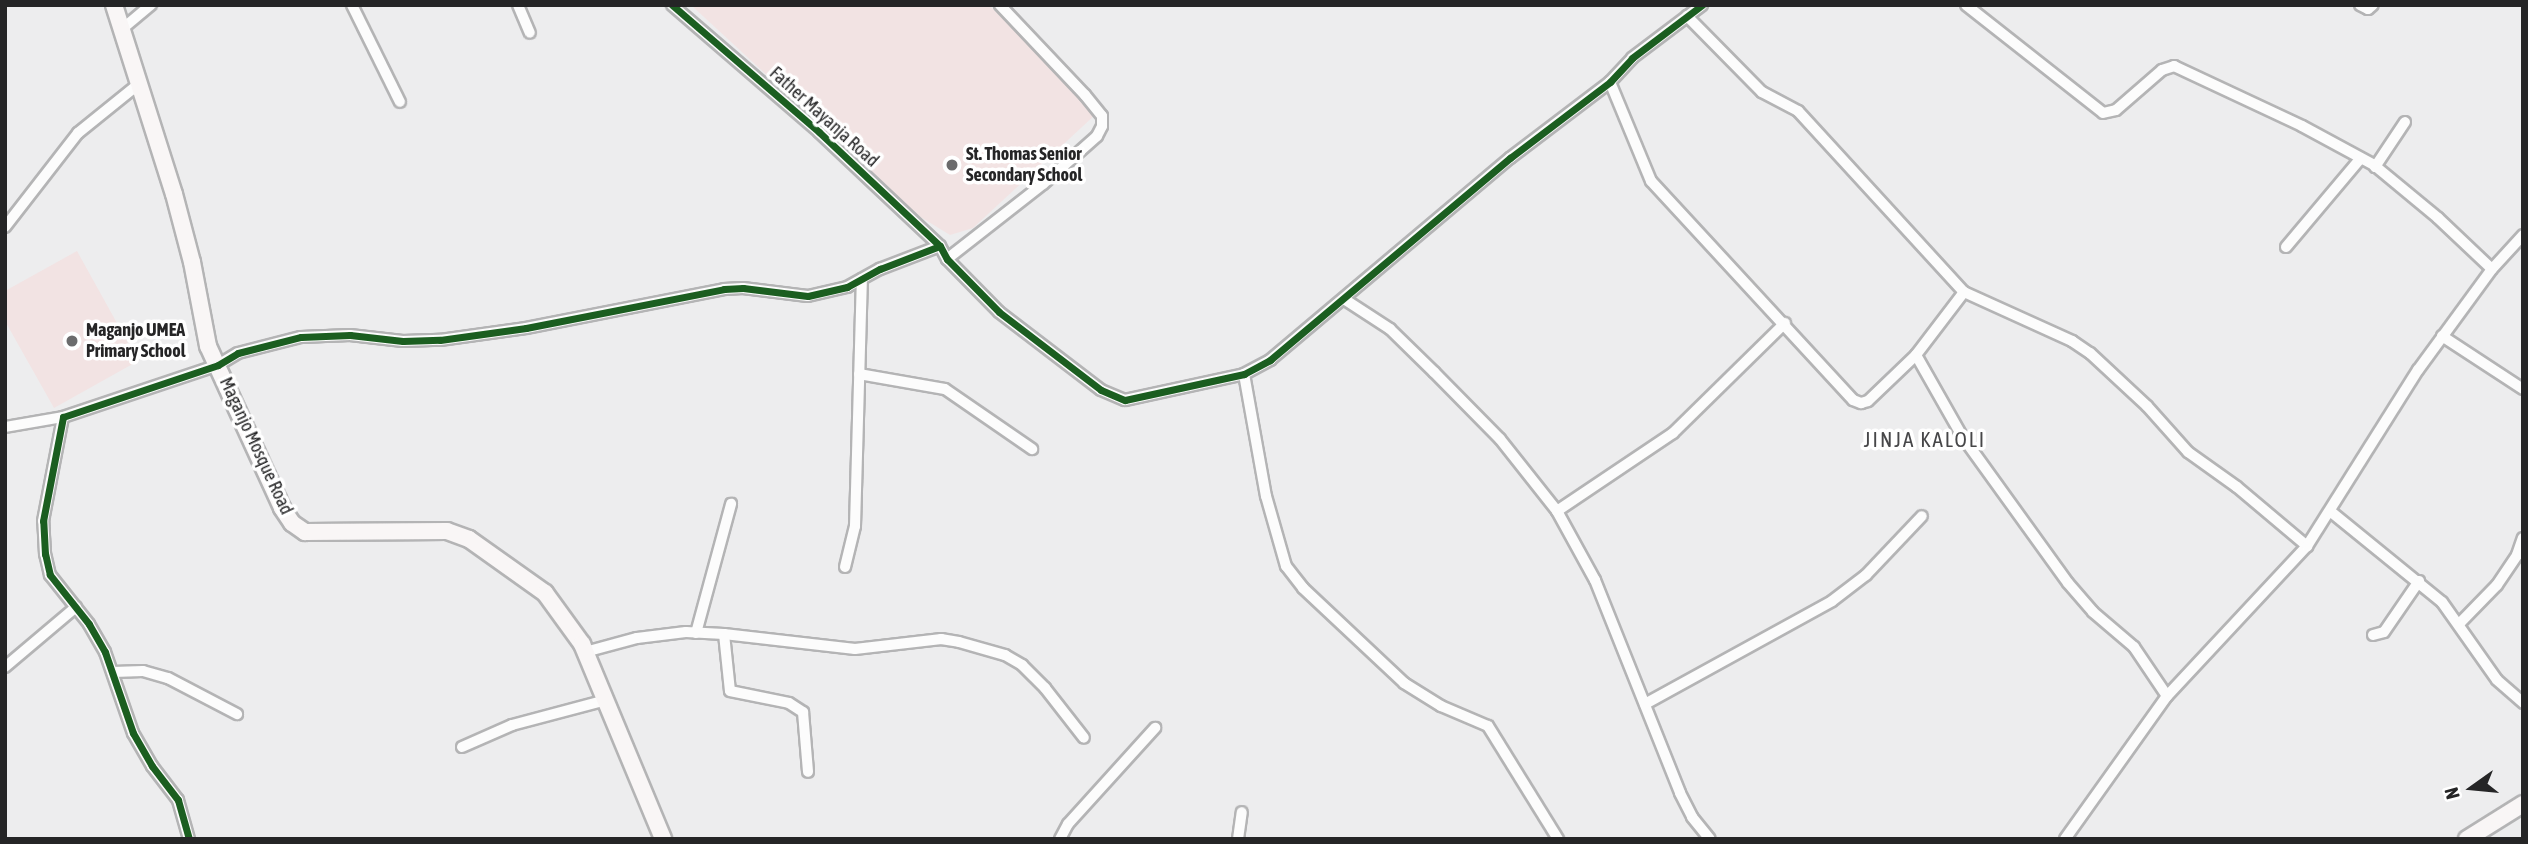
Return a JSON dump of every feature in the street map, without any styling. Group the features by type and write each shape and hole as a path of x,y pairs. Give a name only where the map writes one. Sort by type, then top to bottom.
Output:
{"street":[{"name":"Maganjo Mosque Road","path":"114,5 192,262 208,346 282,508 292,523 305,532 447,531 470,539 545,593 565,618 585,652 663,839"},
{"path":"122,29 151,5"},
{"path":"352,5 400,102"},
{"path":"518,5 530,33"},
{"name":"Father Mayanja Road","path":"672,5 819,132 940,246 947,259 999,312 1112,397 1125,400 1244,373 1270,360 1510,158 1610,82 1632,58 1702,5"},
{"path":"947,259 1043,184 1097,136 1102,126 1102,116 1085,94 1000,5"},
{"path":"1966,5 2103,113 2116,110 2162,70 2174,66 2302,126 2375,167 2438,218 2492,269"},
{"path":"2360,5 2368,9 2373,5"},
{"path":"1686,16 1762,92 1798,111 1964,292 2079,345 2147,406 2188,452 2237,487 2307,546"},
{"path":"1610,82 1651,181 1856,402 1868,401 1916,355 1964,292"},
{"path":"5,227 78,133 139,83"},
{"path":"2375,167 2405,122"},
{"path":"2286,247 2361,158"},
{"path":"2064,839 2167,696 2307,546 2442,336 2492,269 2523,234"},
{"path":"5,427 63,418 218,365 238,353 301,337 350,335 403,341 440,340 526,328 724,289 743,288 808,296 846,287 940,246"},
{"path":"845,567 855,526 862,279"},
{"path":"1344,299 1390,329 1434,372 1500,439 1557,510 1595,580 1680,793 1692,817 1710,839"},
{"path":"1557,510 1672,433 1785,323"},
{"path":"2442,336 2523,389"},
{"path":"1916,355 1962,436 2068,583 2093,612 2134,647 2167,696"},
{"path":"1244,373 1266,496 1286,566 1303,588 1404,683 1441,706 1488,726 1558,839"},
{"path":"859,374 944,388 1032,449"},
{"path":"63,418 43,521 45,554 57,587 76,607 105,652 133,733 152,766 178,800 189,839"},
{"path":"696,633 731,504"},
{"path":"2330,511 2442,601 2497,680 2523,703"},
{"path":"1644,704 1832,601 1866,575 1922,516"},
{"path":"2459,624 2497,584 2517,555 2523,538"},
{"path":"2373,635 2384,632 2419,581"},
{"path":"5,667 76,607"},
{"path":"585,652 637,638 696,633 855,649 941,639 980,647 1022,665 1045,688 1084,738"},
{"path":"724,634 730,691 789,703 803,712 808,772"},
{"path":"113,672 143,671 168,678 237,714"},
{"path":"462,747 512,725 606,700"},
{"path":"1060,839 1068,824 1155,728"},
{"path":"2467,839 2523,804"},
{"path":"1237,839 1242,812"}],"shaded area":[{"name":"St. Thomas Senior Secondary School","path":"691,5 989,5 1096,114 973,228 950,235 919,216"},
{"name":"Maganjo UMEA Primary School","path":"77,251 138,361 54,408 5,321 5,291"}],"cycle path":[{"path":"672,5 819,132 940,246 947,259 999,312 1101,390 1125,400 1244,374 1270,360 1510,158 1610,82 1632,58 1702,5"},
{"path":"189,839 178,800 152,766 133,733 105,652 89,624 50,575 45,554 43,521 63,417 218,365 238,353 301,337 350,335 403,341 440,340 526,328 724,289 743,288 808,296 847,287 880,269 940,246"}],"place":[{"name":"St. Thomas Senior Secondary School","path":"952,165"},
{"name":"Maganjo UMEA Primary School","path":"72,341"}],"district":[{"name":"JINJA KALOLI","path":"1925,439"}]}
